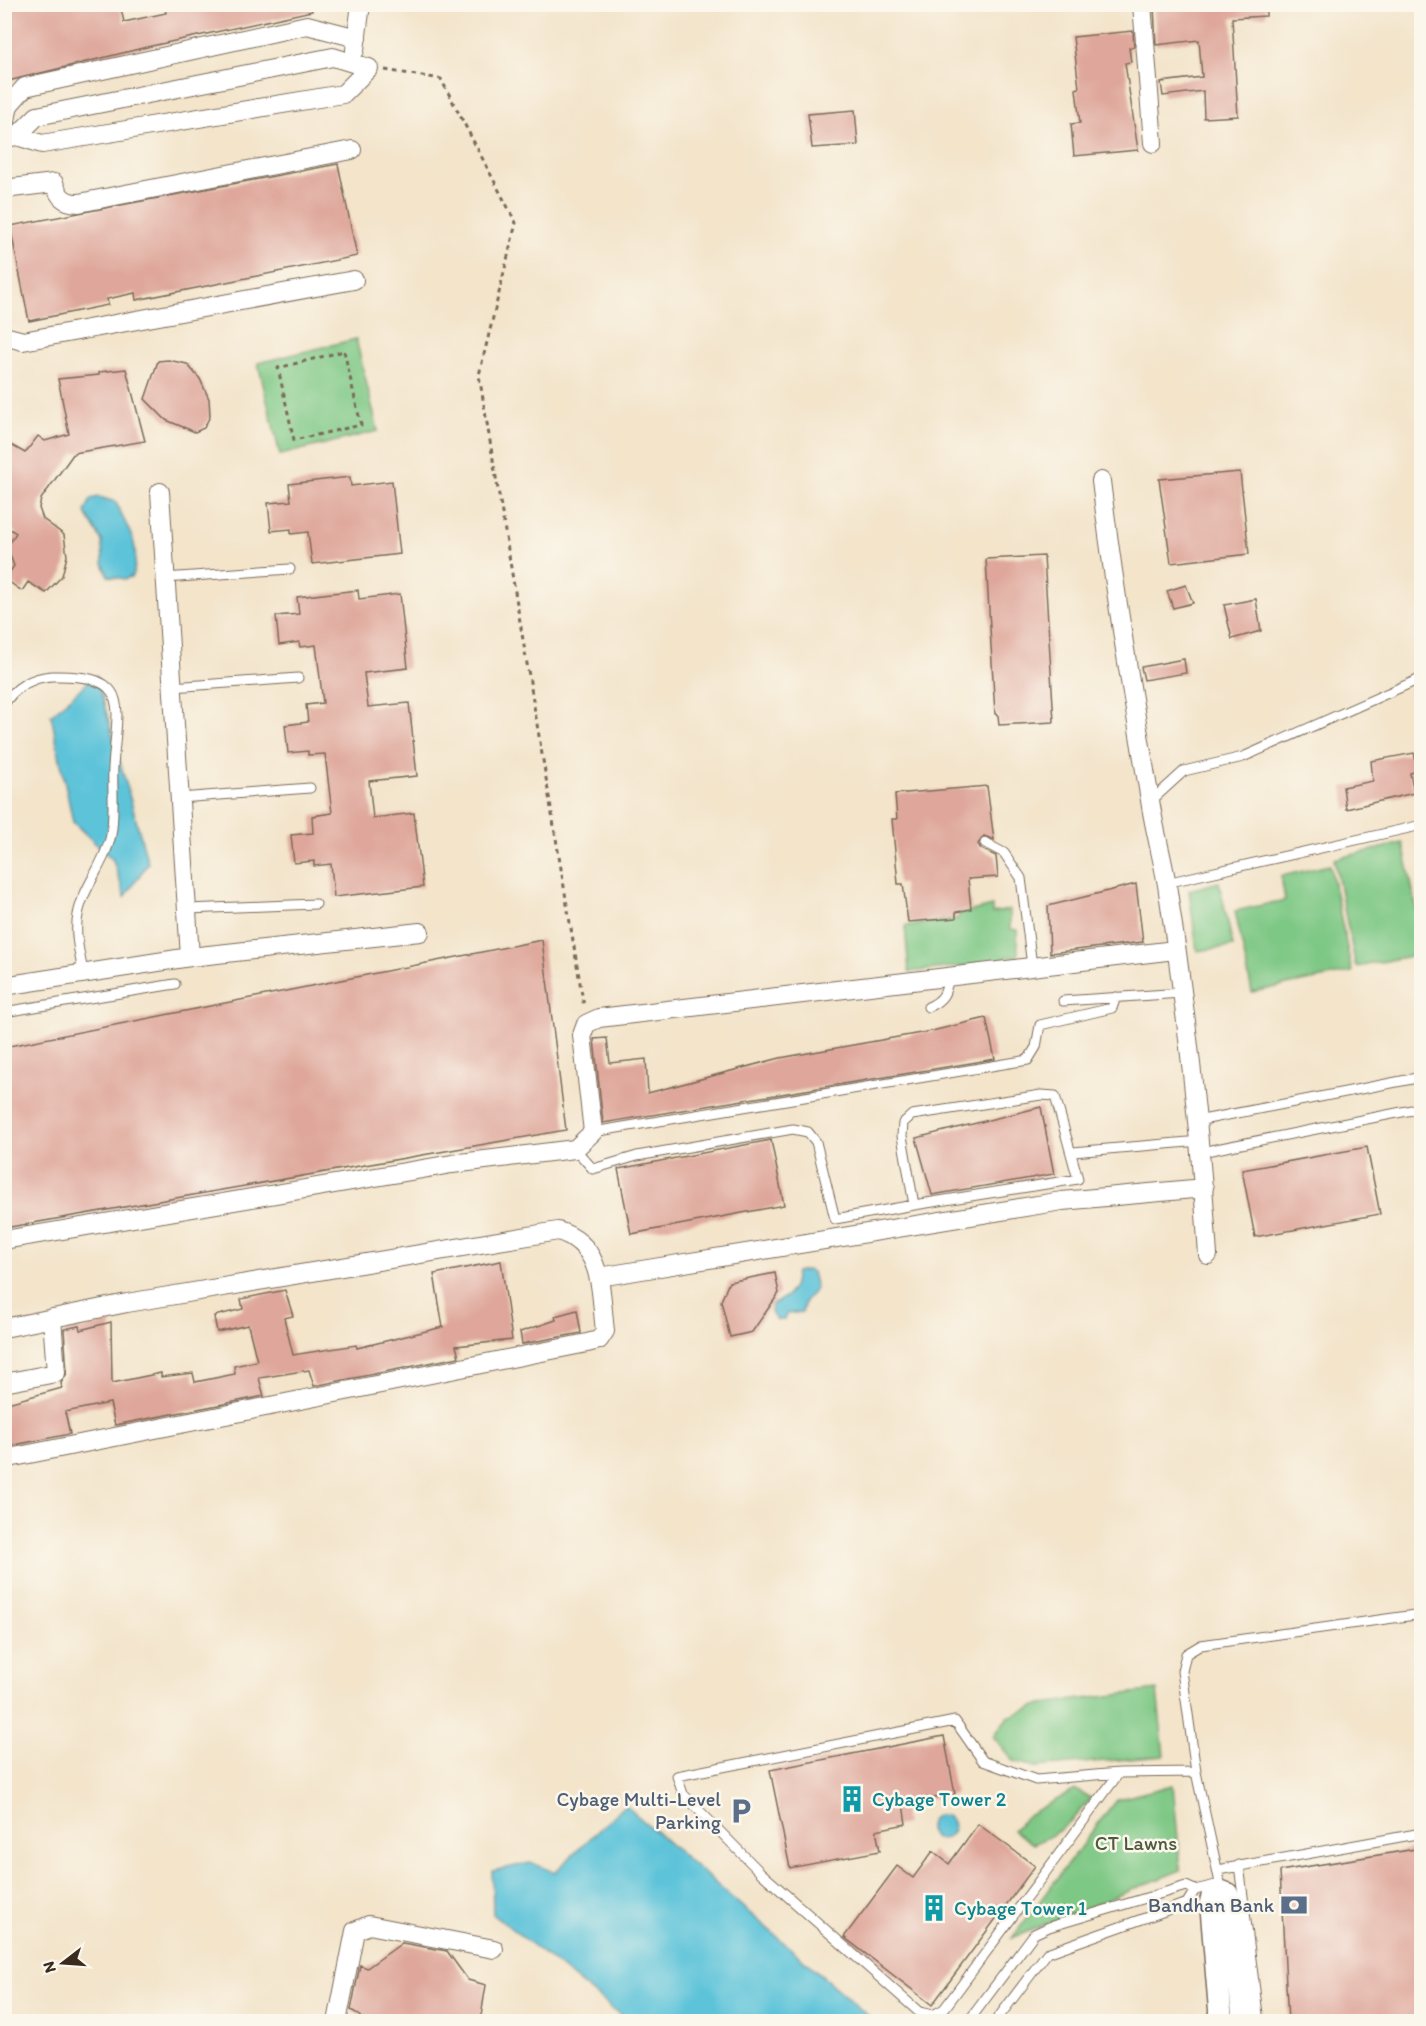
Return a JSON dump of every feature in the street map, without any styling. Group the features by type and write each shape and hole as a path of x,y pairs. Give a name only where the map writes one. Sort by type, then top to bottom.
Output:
{"street":[{"path":"9,134 42,144 343,94 361,66 357,38 361,4"},
{"path":"1142,4 1153,143"},
{"path":"9,134 9,105 25,87 308,25 357,38"},
{"path":"9,134 37,116 333,57 361,66"},
{"path":"4,189 54,183 61,197 66,201 79,203 352,150"},
{"path":"4,336 23,341 354,280"},
{"path":"1101,481 1182,993 1200,1147 1208,1255"},
{"path":"160,492 190,957"},
{"path":"4,986 190,957 420,932"},
{"path":"4,1240 452,1164 575,1149 593,1132 582,1035 586,1024 599,1018 1175,950"},
{"path":"599,1277 1062,1202 1204,1188"},
{"path":"4,1328 558,1231 575,1236 587,1248 599,1277 604,1332 599,1340 593,1342 4,1459"},
{"path":"4,1383 56,1373 52,1318"},
{"path":"1220,1882 1211,1902 1221,2022"},
{"path":"1220,1882 1232,1904 1244,2022"},
{"path":"337,2022 355,1930 369,1925 494,1949"}],"lane":[{"path":"165,578 290,569"},
{"path":"4,705 10,695 26,682 50,676 101,681 111,689 116,703 118,721 113,766 111,835 77,916 76,931 83,973"},
{"path":"172,687 298,678"},
{"path":"1150,802 1184,771 1243,757 1422,678"},
{"path":"180,798 310,788"},
{"path":"1166,883 1422,825"},
{"path":"985,843 1004,853 1021,878 1032,966"},
{"path":"187,909 316,904"},
{"path":"928,1007 940,1002 946,994 949,976"},
{"path":"4,1012 175,984"},
{"path":"1063,1001 1182,993"},
{"path":"593,1132 1028,1060 1036,1047 1040,1025 1112,1008 1116,997"},
{"path":"1197,1121 1422,1077"},
{"path":"575,1149 593,1169 637,1156 793,1129 808,1132 816,1142 835,1219 914,1204 1078,1179 1073,1152 1055,1096 1041,1095 912,1115 903,1124 902,1136 914,1204"},
{"path":"1073,1152 1200,1147 1422,1108"},
{"path":"1220,1882 1196,1772 1182,1671 1186,1654 1201,1645 1422,1614"},
{"path":"1119,1773 944,2009 933,2015 919,2012 760,1872 683,1794 677,1776 956,1721 983,1761 1036,1780 1119,1773 1196,1772"},
{"path":"995,2022 1047,1953 1187,1903 1195,1890 1220,1882 1239,1865 1422,1833"},
{"path":"1239,1865 1259,2022"},
{"path":"968,2022 1034,1934 1049,1927 1186,1886 1195,1890"}],"path":[{"path":"361,66 441,79 516,223 479,375 586,1024"},
{"path":"344,351 361,425 294,440 278,368 344,351"}],"green space":[{"path":"356,339 378,431 280,455 258,363"},
{"path":"1403,843 1421,931 1421,954 1356,967 1334,859"},
{"path":"1330,865 1352,972 1252,992 1235,911 1285,900 1281,876"},
{"path":"1219,882 1233,946 1197,951 1189,890"},
{"path":"992,906 992,913 1010,910 1010,929 1017,930 1018,956 1003,958 1002,962 909,972 905,926 958,919 959,914"},
{"path":"1157,1690 1164,1756 1035,1767 1013,1761 993,1736 1008,1717 1041,1704"},
{"name":"CT Lawns","path":"1173,1785 1181,1870 1012,1938 1116,1800"},
{"name":"CT Lawns","path":"1075,1790 1091,1798 1072,1820 1058,1831 1033,1844 1013,1830 1029,1814"}],"water":[{"path":"99,497 116,502 132,537 135,554 133,576 125,579 108,576 103,563 102,541 85,512 91,499"},
{"path":"96,675 148,863 125,897 113,860 73,822 51,715"},
{"path":"806,1270 812,1272 816,1289 805,1301 802,1312 786,1314 784,1320 777,1320 771,1313 772,1305 787,1296 793,1288 796,1272"},
{"path":"625,1805 874,2021 628,2021 493,1914 492,1871 530,1863 555,1872"},
{"path":"941,1815 950,1818 953,1827 950,1836 941,1839 932,1836 929,1827 932,1818"}],"building":[{"path":"4,4 120,4 124,22 166,13 164,4 311,4 312,11 147,47 4,82"},
{"path":"1170,4 1266,4 1266,16 1232,18 1238,116 1204,118 1203,91 1163,96 1161,82 1202,77 1199,40 1156,45 1154,7"},
{"path":"1133,31 1134,47 1129,48 1131,62 1125,63 1138,150 1074,156 1071,124 1080,123 1076,89 1079,88 1073,37"},
{"path":"855,110 858,145 812,148 808,114"},
{"path":"338,164 357,256 136,300 135,293 107,299 108,305 29,321 10,226"},
{"path":"168,360 187,364 200,379 209,399 210,416 204,428 195,432 166,420 145,399 158,361"},
{"path":"126,369 145,441 74,453 41,499 39,508 43,519 64,535 67,556 62,576 46,593 28,582 22,591 5,579 14,566 7,547 16,533 4,525 4,441 25,453 38,436 45,441 69,434 58,379 99,375 99,372"},
{"path":"1240,472 1249,554 1171,563 1159,479"},
{"path":"350,477 351,486 392,481 400,554 312,564 308,532 291,534 291,529 271,531 268,503 291,501 289,484"},
{"path":"1044,556 1054,722 999,725 998,715 995,714 986,559"},
{"path":"1186,585 1193,603 1173,608 1167,591"},
{"path":"358,590 359,599 400,594 408,668 364,673 368,707 409,703 417,776 369,781 373,818 414,813 423,887 334,897 331,864 314,866 314,861 294,863 291,835 313,833 312,816 332,813 325,754 308,755 308,751 288,753 285,725 308,722 306,705 323,703 316,645 300,647 299,642 279,645 276,616 299,614 297,597"},
{"path":"1256,599 1261,631 1232,639 1224,605"},
{"path":"1184,659 1186,673 1144,680 1141,667"},
{"path":"1414,753 1418,771 1410,773 1414,793 1346,809 1343,787 1373,781 1371,761"},
{"path":"987,786 994,840 984,836 978,844 981,849 996,856 998,877 968,879 971,909 956,912 956,918 908,922 903,884 898,884 892,819 897,819 895,794"},
{"path":"1136,884 1143,942 1050,953 1048,906"},
{"path":"542,940 566,1130 4,1228 4,1047"},
{"path":"986,1018 995,1059 603,1123 594,1039 607,1038 610,1063 646,1059 648,1093 780,1058 932,1031"},
{"path":"1041,1107 1054,1174 932,1195 916,1138"},
{"path":"771,1140 784,1205 631,1234 618,1169"},
{"path":"1367,1147 1380,1214 1255,1237 1242,1170"},
{"path":"501,1261 512,1340 456,1346 459,1357 314,1386 309,1370 259,1378 264,1396 115,1425 110,1403 65,1412 70,1434 4,1447 4,1404 62,1388 61,1383 67,1373 64,1329 79,1326 80,1330 111,1322 112,1383 161,1373 161,1377 193,1373 195,1382 235,1374 234,1366 257,1361 248,1325 217,1332 214,1316 243,1309 241,1299 285,1290 293,1316 284,1318 293,1355 356,1345 357,1348 443,1327 434,1274"},
{"path":"775,1273 779,1293 752,1332 730,1337 721,1301 729,1282"},
{"path":"577,1310 581,1333 522,1344 520,1332 556,1320 555,1316"},
{"name":"Cybage Tower 2","path":"944,1736 955,1794 903,1804 906,1824 876,1830 880,1851 790,1868 770,1770"},
{"name":"Cybage Tower 1","path":"978,1824 1035,1866 932,2005 844,1937 897,1866 913,1878 933,1851 949,1864"},
{"path":"1422,1848 1422,2022 1288,2022 1280,1871"},
{"path":"402,1943 447,1951 468,1980 486,1985 480,2022 364,2022 358,2014 351,2010 360,1965 367,1968"}],"place":[{"name":"Cybage Tower 2","path":"852,1799"},
{"name":"Cybage Multi-Level Parking","path":"741,1811"},
{"name":"Bandhan Bank","path":"1294,1905"},
{"name":"Cybage Tower 1","path":"934,1908"}]}
